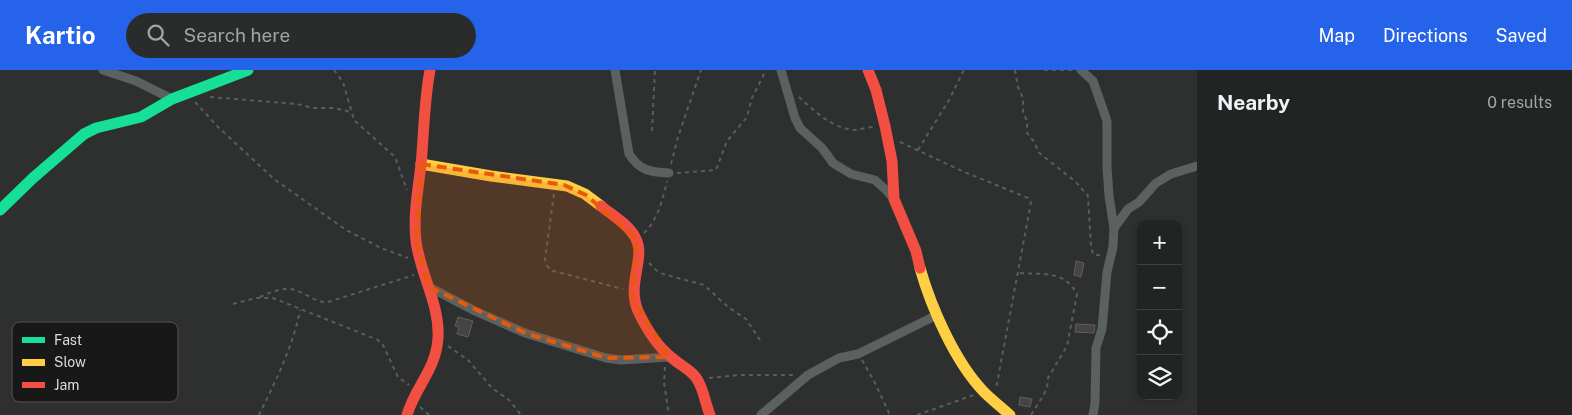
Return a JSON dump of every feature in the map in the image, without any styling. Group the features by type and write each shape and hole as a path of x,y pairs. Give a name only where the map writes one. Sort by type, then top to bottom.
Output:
{"street":[{"path":"103,70 136,81 172,98"},
{"path":"0,210 33,178 84,134 96,128 141,117 172,98 248,70"},
{"path":"407,415 432,363 438,338 437,315 416,242 415,213 430,70"},
{"path":"615,70 629,154 635,163 648,171 669,173"},
{"path":"781,70 800,128 822,148 833,163 851,174 875,180 894,199 916,251 926,288 937,315 962,363 983,391 1010,415"},
{"path":"868,70 876,90 885,126 892,161 894,199"},
{"path":"1081,70 1093,81 1107,121 1107,167 1114,228 1107,272 1102,329 1096,348 1093,415"},
{"path":"421,164 500,178 555,184 576,188 586,195 627,228 638,243 632,292 634,303 667,357"},
{"path":"1114,228 1128,209 1139,202 1156,183 1171,174 1197,166"},
{"path":"429,287 475,311 525,333 598,356 621,360 667,357 681,364 696,379 710,415"},
{"path":"761,415 808,375 839,358 858,354 937,315"}],"path":[{"path":"334,70 343,82 354,120 395,156 409,197"},
{"path":"652,131 655,70"},
{"path":"701,70 678,138 662,202 650,227 638,243 656,270 663,274 704,285 728,307 746,319 760,340"},
{"path":"669,173 716,170 727,141 747,117 752,98 766,70"},
{"path":"918,151 949,100 964,70"},
{"path":"1014,70 1023,98 1023,112 1027,120 1028,136 1035,143 1039,153 1076,182 1088,196 1093,254 1111,256"},
{"path":"1044,70 1081,70"},
{"path":"204,96 297,104 312,108 334,108 351,112"},
{"path":"798,97 817,114 844,128 857,130 885,126"},
{"path":"194,101 218,127 274,179 346,230 422,267"},
{"path":"900,142 962,171 1028,198 1031,202 994,401"},
{"path":"555,184 545,259 547,266 553,271 632,292"},
{"path":"233,304 288,289 295,290 322,302 328,302 422,267"},
{"path":"1018,273 1064,278 1078,294 1067,346 1048,378 1048,388 1032,415"},
{"path":"256,298 273,298 334,324 344,325 382,343 398,378 418,391"},
{"path":"259,415 280,371 297,326 300,310"},
{"path":"438,338 468,360 492,388 509,400 521,415"},
{"path":"858,354 874,381 890,415"},
{"path":"667,357 664,383 669,415"},
{"path":"696,379 740,375 808,375"},
{"path":"917,415 983,391"}],"highlighted area":[{"path":"421,164 564,185 586,195 637,239 632,292 635,303 669,357 606,358 525,333 429,287 416,242"}],"building":[{"path":"1076,261 1084,263 1081,277 1074,275"},
{"path":"458,317 473,321 468,337 457,334 459,327 455,326"},
{"path":"1076,324 1095,325 1094,333 1075,332"},
{"path":"1020,397 1032,399 1030,407 1019,405"}],"traffic: fast":[{"path":"0,210 33,178 84,134 96,128 141,117 172,99 248,70"}],"traffic: slow":[{"path":"421,164 567,186 585,194 601,206"},
{"path":"920,268 937,316 963,365 984,392 1010,415"}],"traffic: jam":[{"path":"407,415 433,360 438,338 436,313 421,265 415,232 426,94 430,70"},
{"path":"868,70 876,90 885,126 892,161 894,199 916,251 920,268"},
{"path":"601,206 628,228 638,245 639,253 634,290 635,301 641,317 661,347 674,360 692,372 697,379 710,415"}]}
